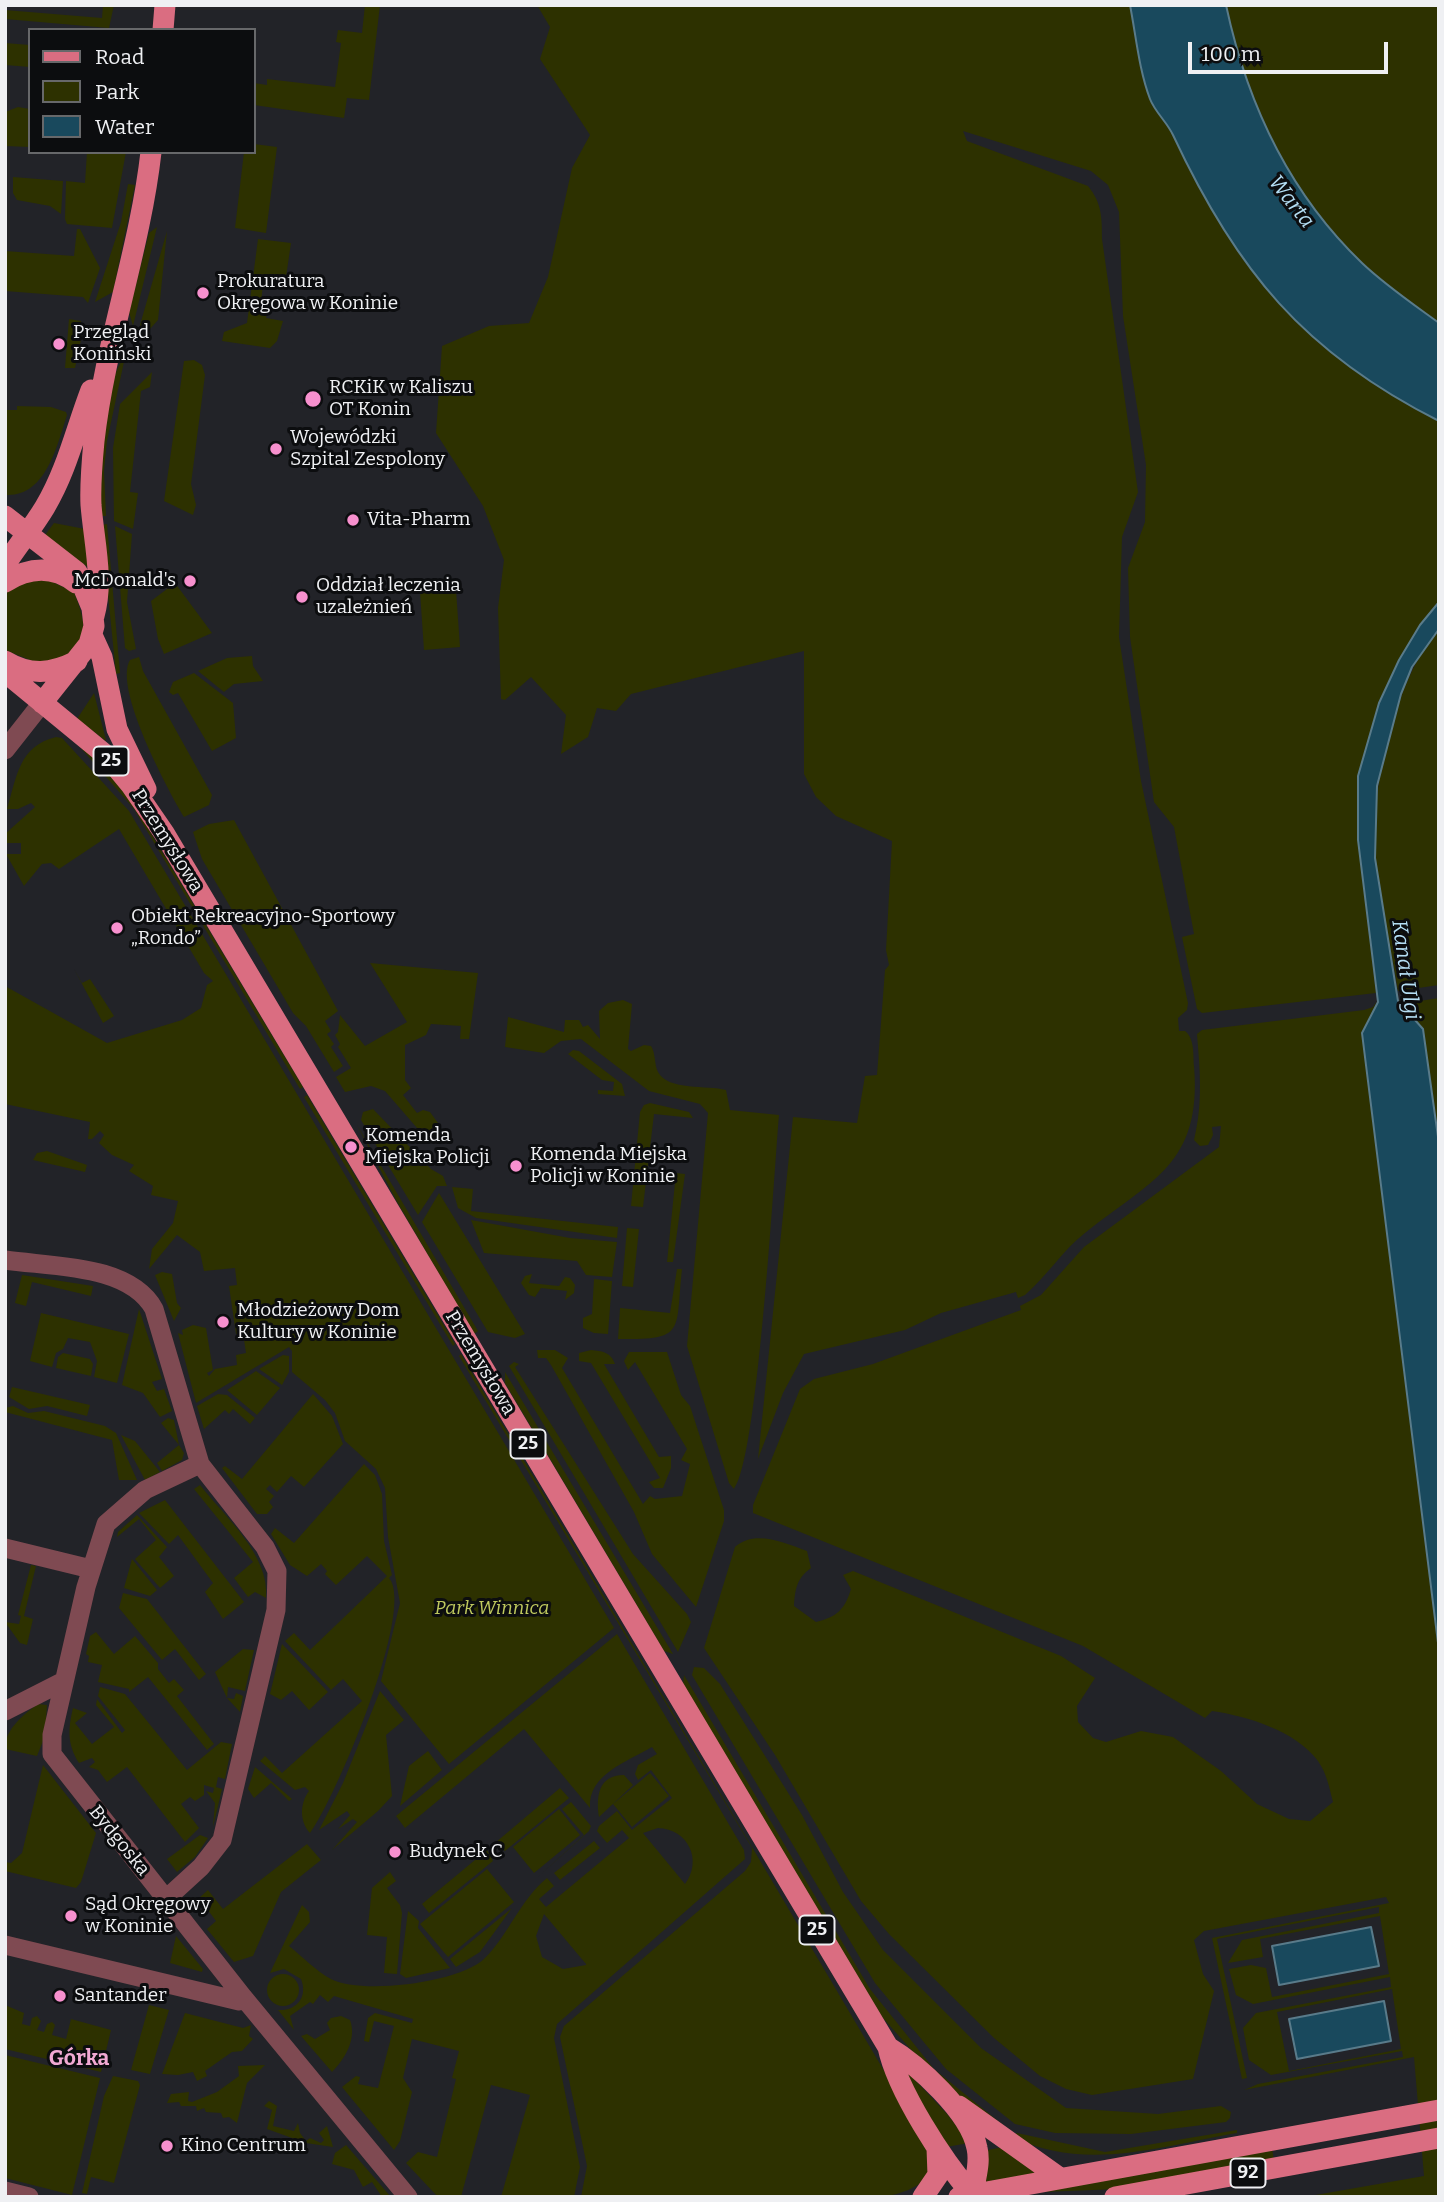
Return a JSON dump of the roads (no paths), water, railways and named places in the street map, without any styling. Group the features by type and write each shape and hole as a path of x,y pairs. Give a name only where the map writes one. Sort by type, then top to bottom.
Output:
{"main road":[{"path":"163,28 165,5"},
{"path":"42,704 79,660 93,626 97,603 98,563 92,505 92,464 112,339 137,237 151,154"},
{"path":"5,565 46,506 72,449 89,394 112,339"},
{"name":"25","path":"5,516 77,572 86,592 93,626"},
{"path":"5,582 22,572 38,569 73,580 86,592"},
{"name":"Przemysłowa","path":"93,626 117,729 164,833"},
{"path":"5,661 32,672 48,672 79,660"},
{"name":"25","path":"5,672 42,704"},
{"name":"Przemysłowa","path":"42,704 107,756 164,833 888,2048 892,2067 968,2196"},
{"name":"Przemysłowa","path":"888,2048 905,2057 949,2100 968,2126 977,2147 978,2169 968,2196"},
{"name":"25","path":"949,2100 1060,2178"},
{"name":"92","path":"968,2196 1439,2110"},
{"name":"92","path":"1115,2197 1439,2138"},
{"name":"25","path":"923,2197 936,2182 940,2169 936,2143"}],"street":[{"path":"5,750 42,704"},
{"path":"5,1260 114,1276 142,1292 154,1309 200,1464 265,1547 277,1571 278,1592 222,1840 201,1867 166,1899"},
{"name":"Bydgoska","path":"200,1464 145,1490 106,1524 91,1569 64,1681 52,1735 52,1754 243,1997 408,2197"},
{"path":"5,1548 91,1569"},
{"path":"5,1711 64,1681"},
{"path":"5,1945 239,2001 243,1997"},
{"path":"5,2191 29,2197"}],"water":[{"name":"Warta","path":"1130,5 1226,5 1246,77 1259,111 1292,176 1336,236 1362,263 1439,323 1439,421 1391,395 1349,367 1279,303 1249,267 1222,227 1170,130 1150,99 1140,65"},
{"path":"1439,602 1439,629 1412,667 1401,694 1377,786 1375,858 1398,1001 1423,1029 1439,1144 1439,1651 1362,1033 1378,1002 1358,840 1358,776 1379,703 1399,660 1420,625"},
{"path":"1371,1927 1379,1966 1279,1985 1272,1946"},
{"path":"1384,2001 1391,2041 1297,2059 1289,2019"}],"place":[{"name":"Prokuratura Okręgowa w Koninie","path":"203,293"},
{"name":"Przegląd Koniński","path":"59,344"},
{"name":"RCKiK w Kaliszu OT Konin","path":"313,399"},
{"name":"Wojewódzki Szpital Zespolony","path":"276,449"},
{"name":"Vita-Pharm","path":"353,520"},
{"name":"McDonald's","path":"190,581"},
{"name":"Oddział leczenia uzależnień","path":"302,597"},
{"name":"Obiekt Rekreacyjno-Sportowy „Rondo”","path":"117,928"},
{"name":"Komenda Miejska Policji","path":"351,1147"},
{"name":"Komenda Miejska Policji w Koninie","path":"516,1166"},
{"name":"Młodzieżowy Dom Kultury w Koninie","path":"223,1322"},
{"name":"Budynek C","path":"395,1852"},
{"name":"Sąd Okręgowy w Koninie","path":"71,1916"},
{"name":"Santander","path":"60,1996"},
{"name":"Kino Centrum","path":"167,2146"}],"district":[{"name":"Górka","path":"79,2059"}],"water label":[{"name":"Kanał Ulgi","path":"1405,970"}],"park label":[{"name":"Park Winnica","path":"492,1609"}]}
